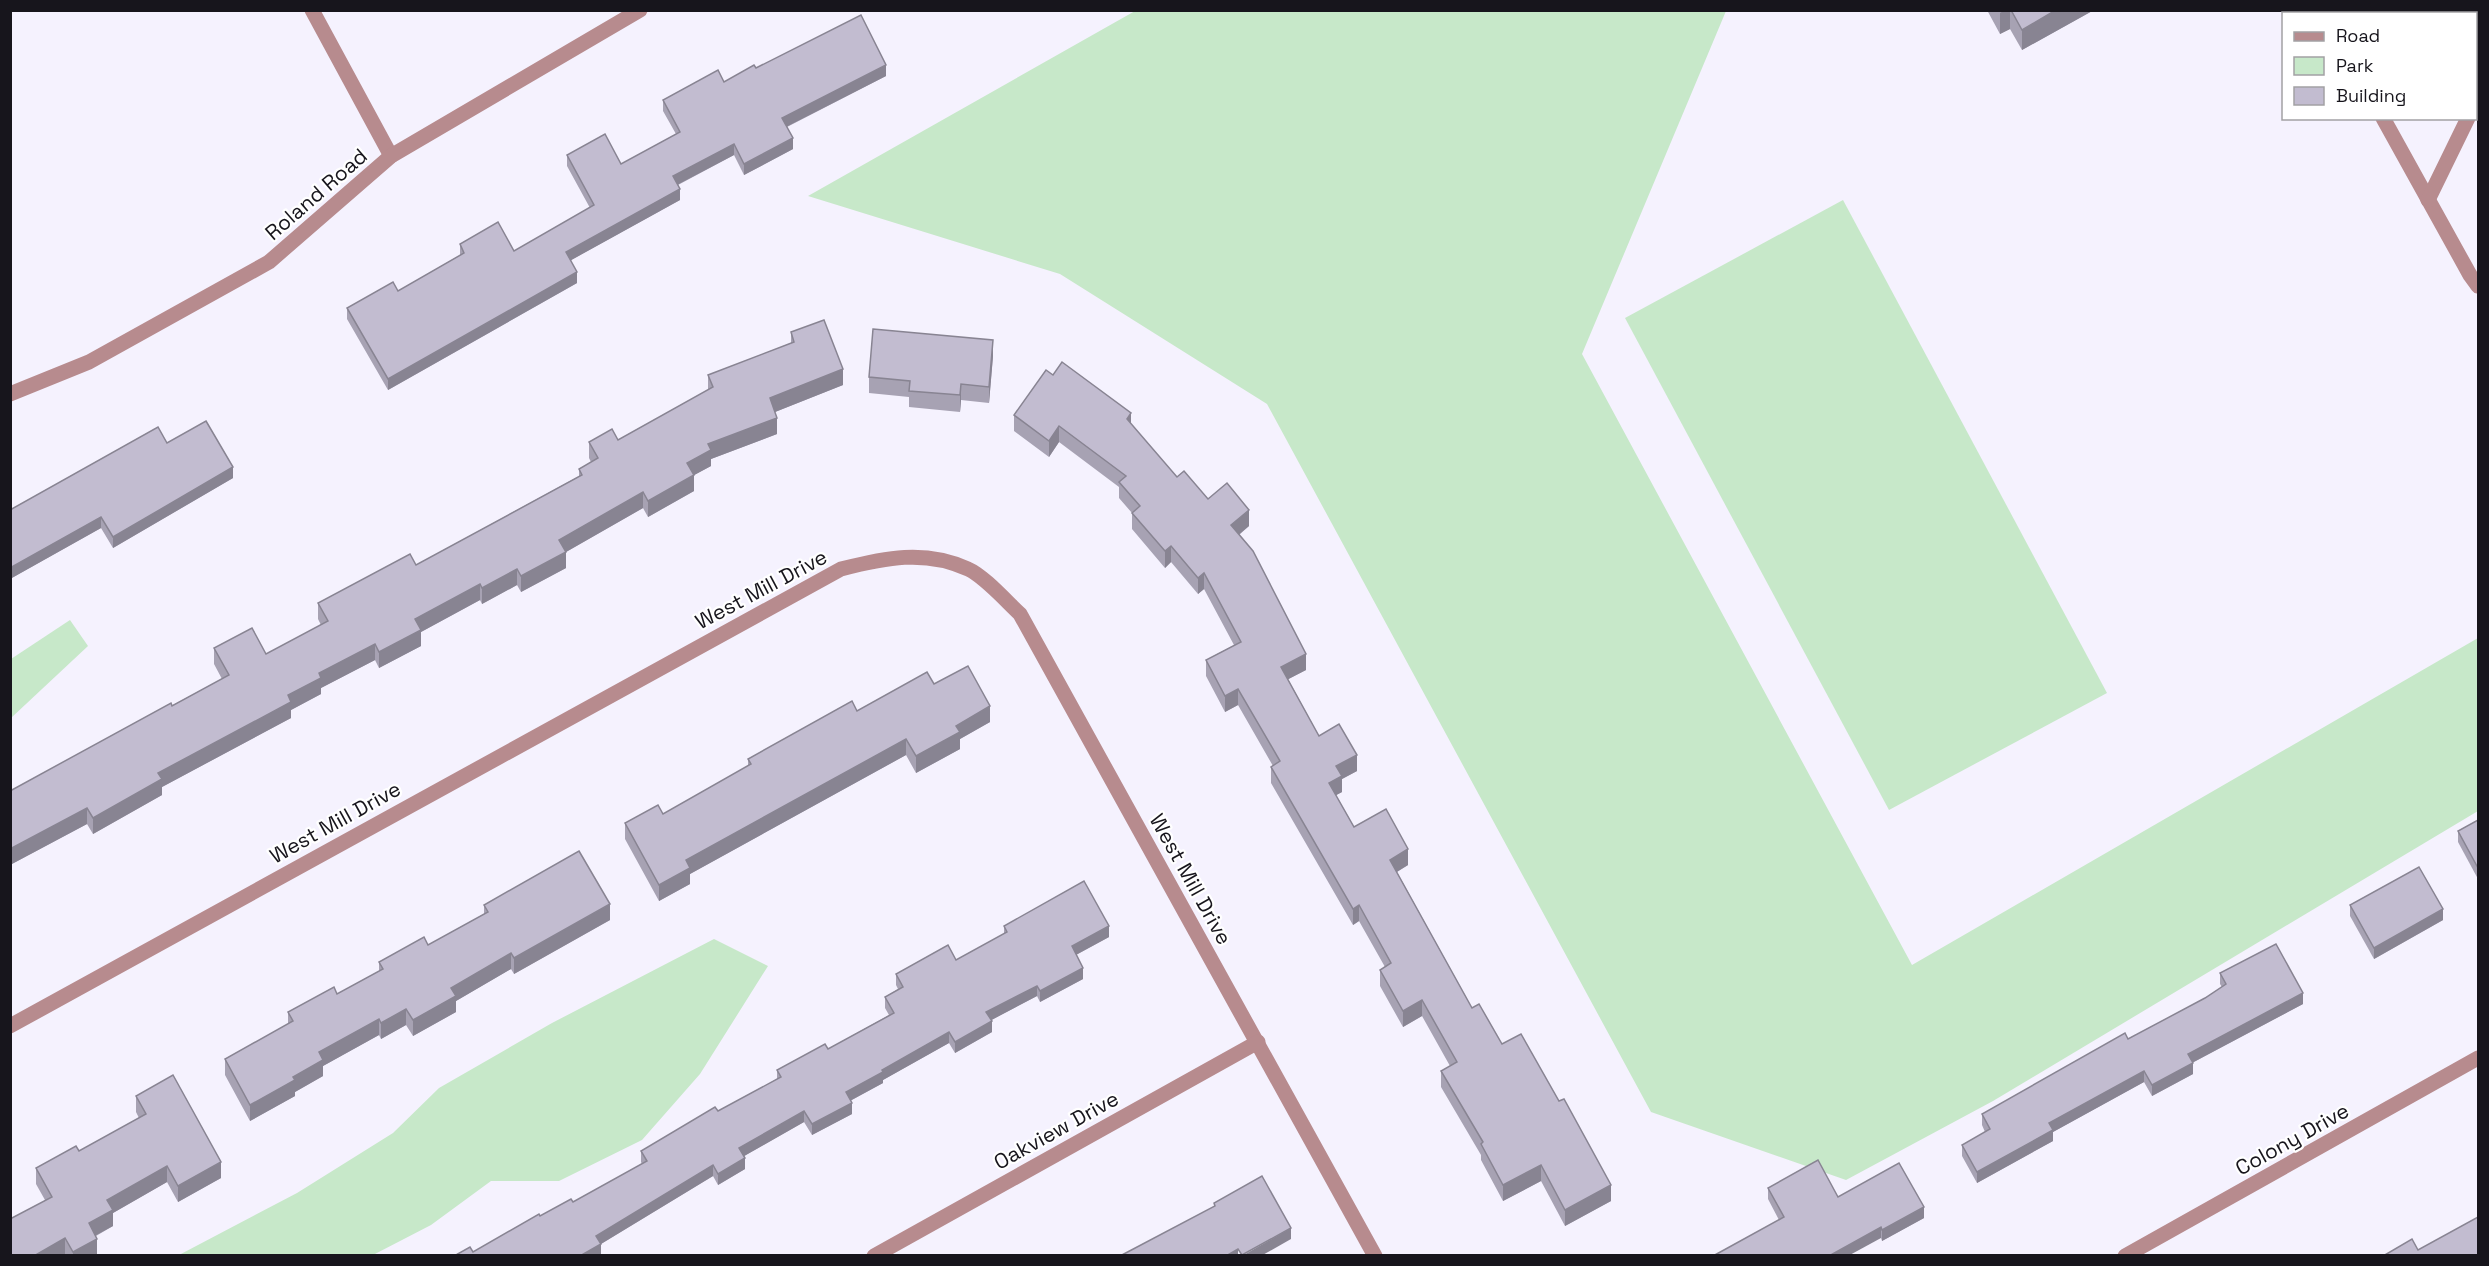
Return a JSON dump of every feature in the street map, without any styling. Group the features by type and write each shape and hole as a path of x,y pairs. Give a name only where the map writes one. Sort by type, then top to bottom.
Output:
{"street":[{"path":"312,10 391,156"},
{"name":"Roland Road","path":"10,394 89,362 269,262 391,156 640,10"},
{"path":"2384,120 2478,286"},
{"path":"2428,200 2467,120"},
{"name":"West Mill Drive","path":"10,1026 841,569 885,557 925,556 969,569 1020,614 1375,1256"},
{"name":"Oakview Drive","path":"874,1256 1258,1042"},
{"name":"Colony Drive","path":"2125,1256 2478,1058"}],"green space":[{"path":"1135,11 1726,11 1582,354 1912,965 2478,638 2478,811 1993,1101 1846,1180 1651,1112 1267,404 1060,274 808,196"},
{"path":"1843,200 2107,693 1889,810 1625,318"},
{"path":"70,620 88,646 11,718 11,659"},
{"path":"714,939 768,966 700,1074 642,1140 559,1181 491,1181 431,1225 373,1255 179,1255 297,1193 393,1133 439,1088 552,1023"}],"building":[{"path":"2011,10 2056,10 2022,30"},
{"path":"861,15 886,65 782,118 793,138 744,164 734,144 673,176 680,189 566,252 577,272 388,379 347,308 393,282 398,291 464,253 460,244 498,222 514,251 594,205 567,155 605,134 621,164 680,132 663,100 718,70 724,82 754,65 756,68"},
{"path":"824,320 843,369 770,398 777,418 708,444 711,450 687,463 694,475 648,501 643,492 559,540 566,552 521,576 517,569 482,588 480,584 415,619 421,630 379,652 375,644 319,673 321,678 288,695 291,702 158,773 162,779 93,818 87,808 10,849 10,791 171,703 172,706 229,675 214,648 252,628 266,654 328,621 318,603 410,554 416,565 582,475 579,469 598,458 589,442 612,429 618,440 713,387 708,375 794,342 791,332"},
{"path":"873,329 993,340 989,387 961,384 960,395 909,391 910,381 869,377"},
{"path":"1062,362 1131,413 1127,419 1177,477 1184,471 1208,499 1227,483 1249,510 1231,525 1253,551 1306,654 1281,667 1319,736 1339,724 1357,755 1336,766 1342,776 1329,783 1354,827 1386,809 1408,849 1390,860 1472,1008 1479,1004 1502,1044 1521,1034 1559,1101 1564,1099 1611,1185 1565,1210 1541,1165 1503,1185 1481,1144 1483,1142 1441,1071 1457,1062 1422,1000 1403,1011 1380,970 1391,963 1359,905 1353,909 1271,767 1280,761 1238,689 1225,696 1206,660 1241,642 1204,573 1198,578 1171,546 1165,551 1132,513 1140,506 1119,482 1126,476 1059,426 1049,441 1014,415 1046,370 1053,375"},
{"path":"206,421 233,467 113,537 101,517 10,568 10,510 158,427 167,443"},
{"path":"968,666 990,706 956,726 960,732 916,756 906,739 686,860 690,868 659,885 625,823 658,805 663,814 751,764 748,759 852,701 857,711 927,672 934,684"},
{"path":"2478,820 2478,868 2458,831"},
{"path":"579,851 610,904 514,958 511,953 451,988 456,996 413,1020 406,1009 381,1023 379,1019 319,1052 323,1060 293,1077 295,1080 250,1105 225,1059 293,1021 288,1012 334,987 337,994 383,969 379,962 424,937 428,945 488,912 484,905"},
{"path":"2419,867 2443,909 2374,948 2350,905"},
{"path":"1084,881 1109,926 1072,946 1083,968 1040,991 1037,986 986,1012 992,1021 955,1042 949,1032 882,1070 883,1072 846,1092 852,1103 812,1124 804,1111 739,1148 745,1158 718,1174 713,1165 596,1236 601,1244 580,1256 454,1256 470,1247 473,1252 539,1214 540,1216 571,1199 573,1202 647,1161 641,1151 715,1107 718,1111 781,1077 777,1070 825,1044 828,1049 894,1013 885,997 903,987 896,974 948,945 956,960 1007,932 1004,926"},
{"path":"2276,944 2303,993 2188,1054 2193,1063 2152,1085 2144,1071 2049,1123 2053,1130 1977,1172 1962,1145 1990,1129 1982,1114 2125,1033 2128,1039 2205,998 2226,984 2220,973"},
{"path":"173,1075 221,1162 178,1186 167,1166 107,1200 113,1210 89,1223 97,1239 73,1252 65,1238 34,1256 10,1256 10,1219 52,1197 36,1168 76,1146 79,1151 146,1114 136,1096"},
{"path":"1818,1160 1838,1197 1899,1163 1924,1207 1882,1230 1881,1227 1829,1256 1713,1256 1784,1217 1768,1188"},
{"path":"1262,1176 1291,1228 1242,1255 1238,1249 1226,1256 1120,1256 1215,1206 1214,1203"},
{"path":"2478,1217 2478,1256 2383,1256 2412,1239 2418,1250"}]}
